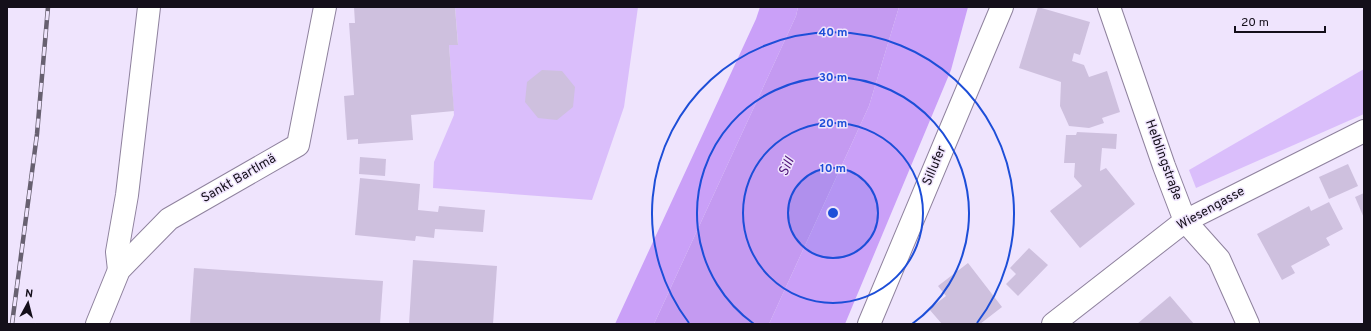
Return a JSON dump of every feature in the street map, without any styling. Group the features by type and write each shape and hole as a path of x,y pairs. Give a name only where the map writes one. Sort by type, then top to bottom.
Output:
{"street":[{"path":"119,270 117,252 127,195 149,7"},
{"name":"Sankt Bartlmä","path":"97,324 119,270 169,219 298,145 325,7"},
{"name":"Sillufer","path":"868,324 1002,7"},
{"name":"Helblingstraße","path":"1109,7 1164,166 1185,221 1219,260 1248,324"},
{"name":"Wiesengasse","path":"1053,324 1185,221 1364,130"}],"shaded area":[{"path":"455,7 638,7 624,107 592,200 433,188 434,162 454,115 449,45 458,44"},
{"path":"760,7 798,7 796,16 654,324 615,324 756,19"},
{"path":"899,7 968,7 951,70 845,324 769,324 869,106"},
{"path":"1364,69 1364,114 1196,188 1189,170"}],"water":[{"name":"Sill","path":"798,7 899,7 869,106 769,324 654,324 796,16"}],"building":[{"path":"354,7 455,7 458,45 449,45 454,111 411,115 413,140 358,144 358,139 347,140 344,96 354,95 349,23 355,23"},
{"path":"1038,7 1090,22 1080,55 1074,53 1072,61 1084,65 1089,77 1107,71 1120,112 1102,118 1104,123 1089,128 1069,126 1060,106 1061,82 1019,68"},
{"path":"542,70 562,71 575,87 573,107 557,120 538,118 525,102 527,82"},
{"path":"1077,132 1117,134 1116,149 1102,148 1100,171 1106,168 1135,204 1080,248 1050,211 1082,186 1074,177 1075,163 1064,163 1066,135 1076,135"},
{"path":"360,157 386,159 385,176 359,174"},
{"path":"1348,164 1358,186 1329,199 1319,177"},
{"path":"360,178 420,184 418,210 438,212 439,206 485,210 483,232 435,229 434,238 416,236 415,241 355,235"},
{"path":"1364,193 1364,218 1355,197"},
{"path":"1329,202 1343,229 1326,238 1330,245 1291,266 1295,273 1282,280 1257,234 1309,206 1311,211"},
{"path":"1029,248 1048,265 1018,296 1006,284 1016,274 1010,268"},
{"path":"413,260 497,266 493,324 409,324"},
{"path":"968,263 1002,307 980,324 942,324 929,309 946,296 938,286"},
{"path":"194,268 383,281 380,324 190,324"},
{"path":"1170,296 1194,324 1137,324"}],"railway":[{"path":"12,324 37,134 48,7"}]}
